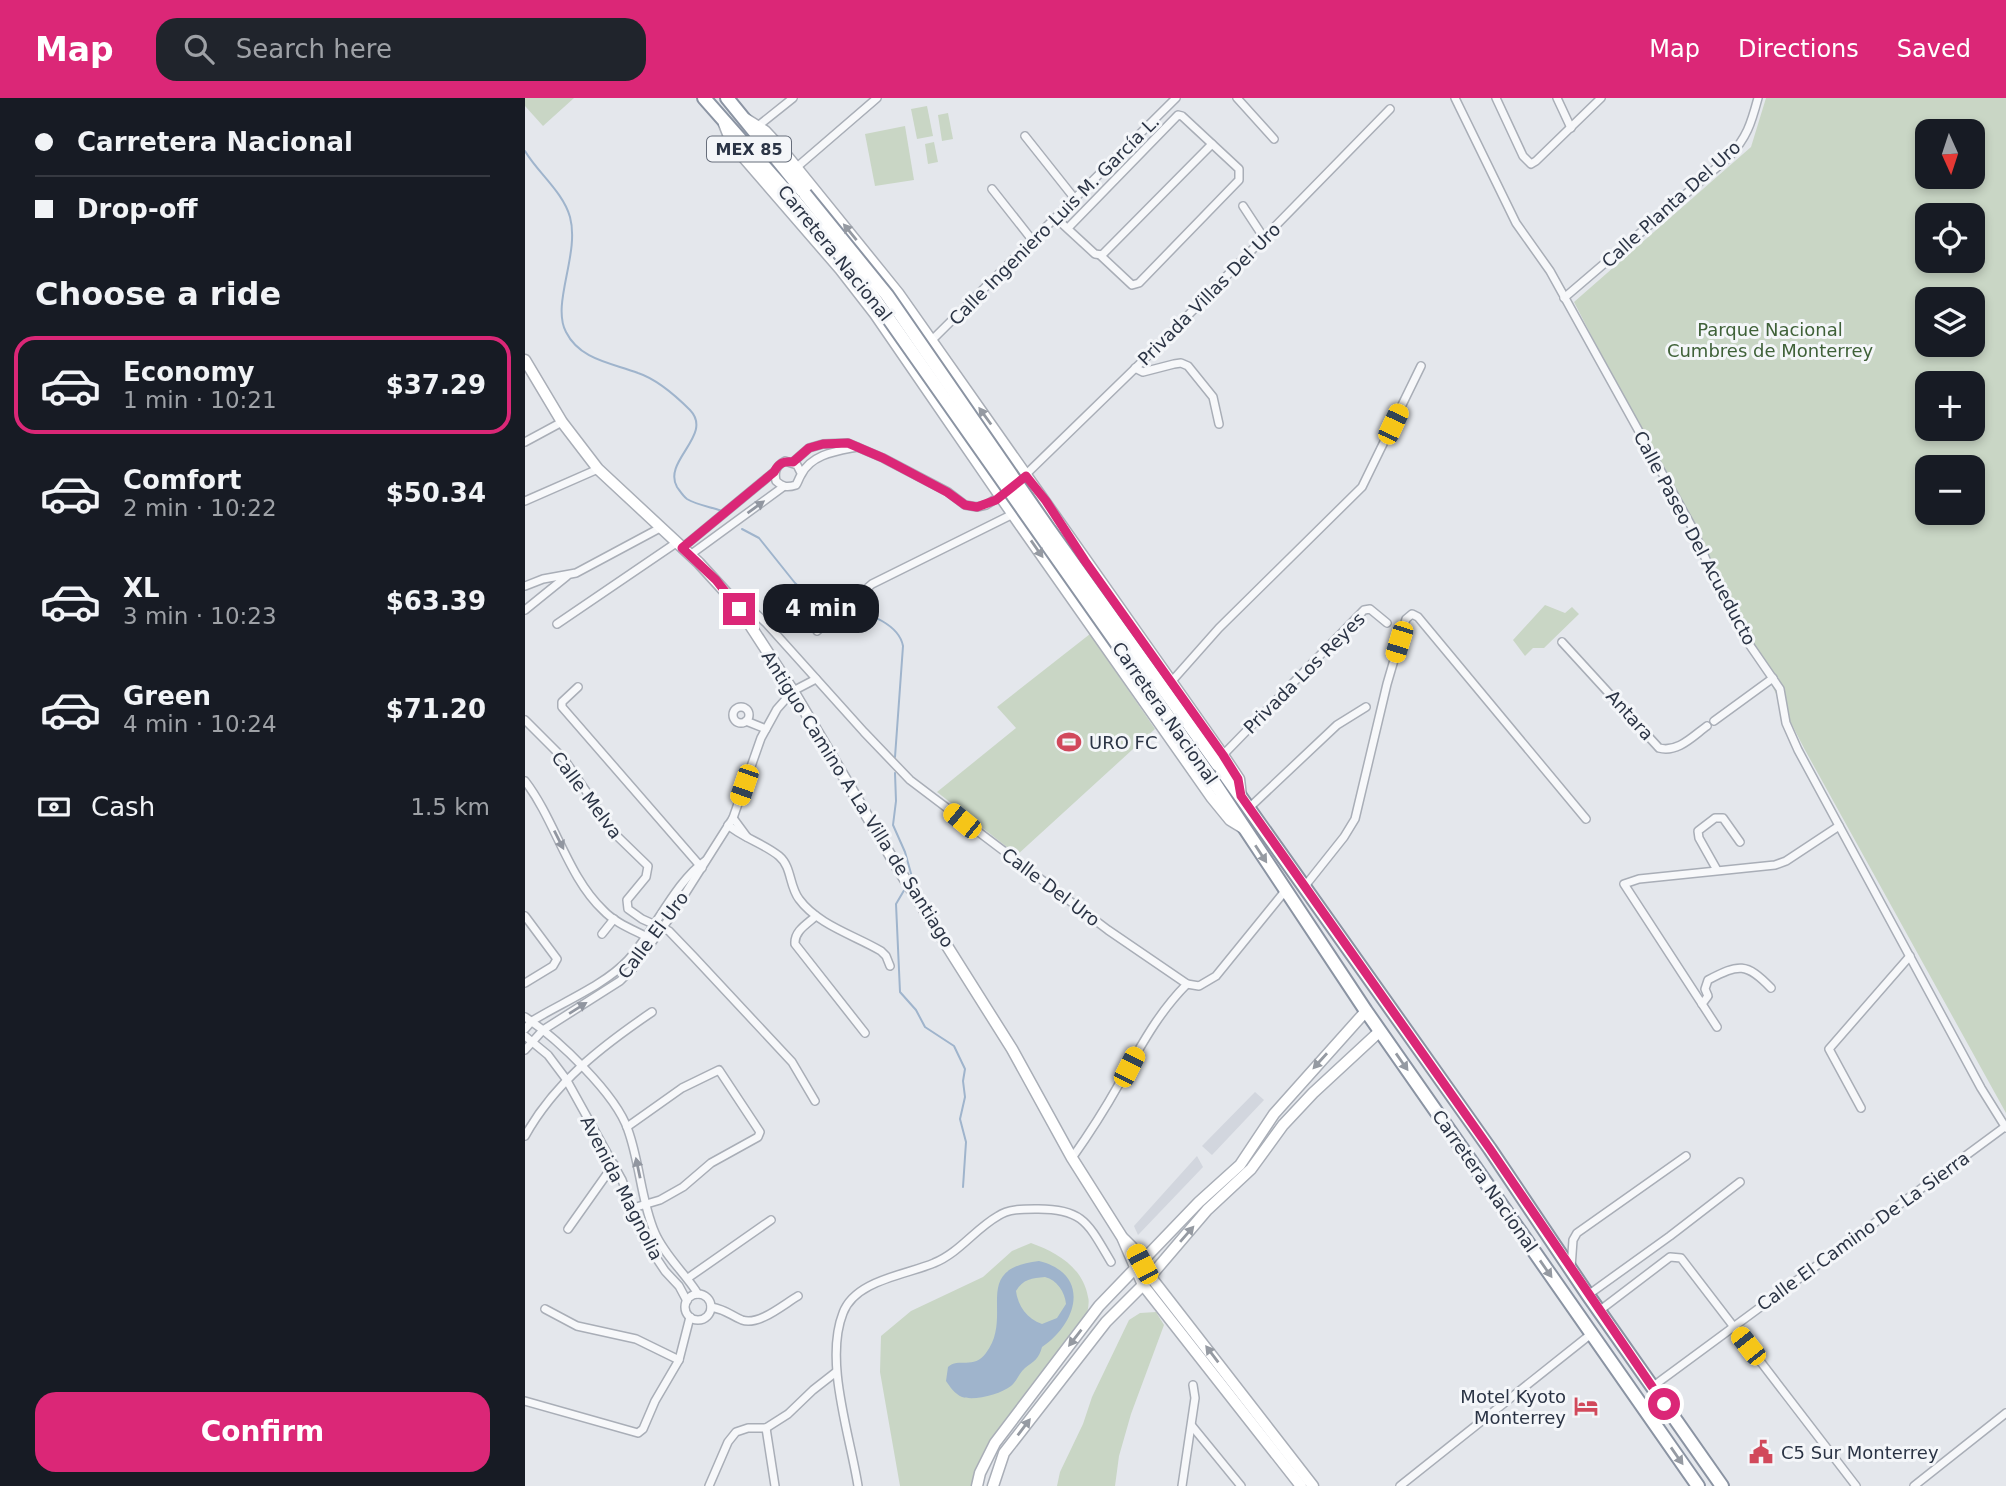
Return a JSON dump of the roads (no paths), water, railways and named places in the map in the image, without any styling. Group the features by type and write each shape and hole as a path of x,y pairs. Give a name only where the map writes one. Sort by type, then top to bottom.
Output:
{"highway":[{"name":"Carretera Nacional","path":"704,98 722,120 800,197"},
{"name":"Carretera Nacional","path":"727,98 1250,807 1722,1486"},
{"name":"Carretera Nacional","path":"1217,765 1245,830 1285,891 1698,1486"}],"street":[{"path":"758,126 793,98"},
{"path":"797,167 877,98"},
{"name":"Calle Ingeniero Luis M. García L.","path":"931,341 1057,219 1176,98"},
{"path":"1237,98 1274,139"},
{"name":"Calle Paseo Del Acueducto","path":"1455,98 1516,223 1550,271 1692,527 1719,590 1749,644 1780,689 1784,717 1790,734 1981,1088 2006,1127"},
{"path":"1496,98 1523,156 1531,164 1601,98"},
{"path":"1557,98 1571,128"},
{"name":"Calle Planta Del Uro","path":"1564,298 1729,157 1744,140 1753,122 1758,98"},
{"name":"Privada Villas Del Uro","path":"1000,496 1026,476 1135,368 1390,109"},
{"path":"1057,219 1132,285 1139,283 1240,180 1239,169 1182,116 1175,117 1068,228"},
{"name":"MEX 85","path":"745,119 758,126 797,167 885,276 1172,681 1217,765"},
{"name":"MEX 85","path":"722,120 736,148 875,314 1223,813 1245,830"},
{"path":"1025,136 1075,199"},
{"path":"1100,256 1109,251 1212,145"},
{"path":"992,189 1033,242"},
{"path":"1243,206 1264,238"},
{"name":"Antiguo Camino A La Villa de Santiago","path":"525,360 562,422 598,469 690,555 730,597 793,691 908,884 1019,1059 1072,1158 1122,1237 1132,1247 1147,1281 1301,1486"},
{"path":"1135,368 1143,372 1181,363 1188,366 1213,397 1219,424"},
{"path":"1172,681 1236,612 1362,487 1421,366"},
{"path":"525,442 562,422"},
{"path":"793,462 804,450 841,442 883,458 947,492 965,505 986,505 1000,496"},
{"path":"980,464 986,468 998,468 1007,459 1007,446"},
{"path":"690,555 783,487 796,485 801,473 817,458 857,447"},
{"path":"557,624 679,545 774,472 778,465 785,461 793,462 801,473"},
{"path":"525,501 598,469"},
{"path":"774,472 776,481 783,487"},
{"path":"817,631 871,584 1019,516 1027,505 1033,502 1046,501"},
{"path":"525,610 568,575 660,528"},
{"path":"525,586 543,579 568,575"},
{"name":"Calle Del Uro","path":"730,597 767,623 910,780 1108,930 1187,984"},
{"name":"Privada Los Reyes","path":"1217,765 1364,610 1370,609 1387,624"},
{"path":"1305,886 1355,819 1387,684 1409,615 1418,617 1585,819"},
{"name":"Antara","path":"1562,642 1659,748 1678,747 1773,678"},
{"name":"Calle El Uro","path":"525,1029 529,1019 621,966 663,929 730,822 765,729 777,709 793,691 816,679"},
{"path":"578,687 562,702 562,707 702,865"},
{"path":"1250,807 1337,725 1366,707"},
{"name":"Calle Melva","path":"525,720 564,759 616,835 649,869 626,904 631,912 642,919"},
{"path":"746,721 765,729"},
{"path":"525,781 587,891 603,911 650,938"},
{"path":"1717,870 1699,838 1700,828 1715,818 1723,818 1740,842"},
{"path":"730,822 748,838 781,858 789,870 798,898 817,916 881,951 890,966"},
{"path":"1717,1027 1624,884 1639,879 1756,867 1786,861 1839,826"},
{"name":"Calle El Uro","path":"525,1050 544,1030 620,981 681,886 702,865"},
{"path":"1072,1158 1109,1103 1161,1013 1187,984 1199,986 1216,976 1285,891"},
{"path":"525,916 556,961 553,966 525,983"},
{"path":"817,916 799,931 795,944 865,1033"},
{"path":"602,934 614,919"},
{"path":"633,929 642,919 669,931 792,1062 815,1101"},
{"path":"1861,1108 1829,1049 1910,956"},
{"path":"1702,1004 1708,996 1705,989 1708,979 1732,968 1741,967 1756,972 1771,988"},
{"path":"977,1486 980,1473 995,1443 1110,1293 1139,1267 1199,1202 1240,1165 1274,1114 1366,1011"},
{"path":"525,1136 541,1109 566,1079 652,1012"},
{"name":"Avenida Magnolia","path":"529,1019 544,1030 601,1087 627,1127 646,1204 660,1242 698,1294"},
{"path":"994,1485 1004,1453 1111,1318 1147,1281 1207,1210 1251,1169 1283,1125 1313,1093 1380,1031"},
{"name":"Avenida Magnolia","path":"525,1036 548,1055 566,1079 614,1164 643,1238 687,1301"},
{"path":"548,1055 559,1045"},
{"path":"627,1127 682,1088 719,1070 760,1130 758,1137 711,1163 683,1186 660,1200 633,1208"},
{"path":"1302,1081 1313,1093"},
{"name":"Calle El Camino De La Sierra","path":"1652,1387 2006,1127"},
{"path":"1571,1269 1574,1238 1577,1233 1686,1156"},
{"path":"568,1229 614,1164"},
{"path":"1588,1295 1740,1182"},
{"path":"858,1486 836,1372 836,1337 843,1310 850,1301 872,1286 949,1256 999,1215 1018,1210 1065,1210 1077,1216 1111,1262"},
{"path":"688,1278 771,1220"},
{"path":"1599,1311 1670,1257 1678,1256 1856,1486"},
{"path":"1147,1281 1313,1486"},
{"path":"698,1294 705,1296 711,1307 703,1320 690,1317 685,1310 687,1301 698,1294"},
{"path":"711,1307 726,1310 743,1320 753,1321 799,1296"},
{"path":"1099,1308 1111,1318"},
{"path":"545,1309 577,1326 636,1339 679,1360"},
{"path":"525,1401 640,1433 679,1360 690,1317"},
{"path":"1400,1486 1591,1334"},
{"path":"709,1486 728,1443 736,1432 748,1428 766,1428 788,1414 836,1372"},
{"path":"1182,1486 1192,1426 1195,1398 1193,1385"},
{"path":"1914,1486 2006,1413"},
{"path":"1192,1426 1241,1486"},
{"path":"766,1428 775,1486"}],"water":[{"path":"1039,1261 1056,1267 1072,1288 1071,1313 1054,1337 1042,1347 1038,1357 1023,1370 1011,1386 988,1396 962,1397 946,1381 948,1367 956,1363 976,1361 986,1353 994,1338 997,1324 999,1284 1005,1273 1018,1266","holes":["1045,1277 1060,1287 1066,1304 1057,1318 1042,1324 1024,1311 1016,1291 1028,1280"]}],"waterway":[{"path":"525,151 562,199 570,217 571,247 562,307 562,321 566,332 579,349 588,355 652,379 690,410 696,419 696,429 676,468 674,477 677,487 687,499 722,511"},
{"path":"742,529 759,538 804,591 818,599 841,605"},
{"path":"849,608 889,626 896,632 903,646 895,757"},
{"path":"895,773 893,825 905,852 912,877 910,880"},
{"path":"906,887 896,904 900,992 916,1010 925,1027 954,1046 965,1069 965,1097 960,1119 966,1142 963,1187"}],"place":[{"name":"URO FC","path":"1069,742"},
{"name":"Motel Kyoto Monterrey","path":"1586,1406"},
{"name":"C5 Sur Monterrey","path":"1761,1452"}],"park label":[{"name":"Parque Nacional Cumbres de Monterrey","path":"1770,339"}]}
